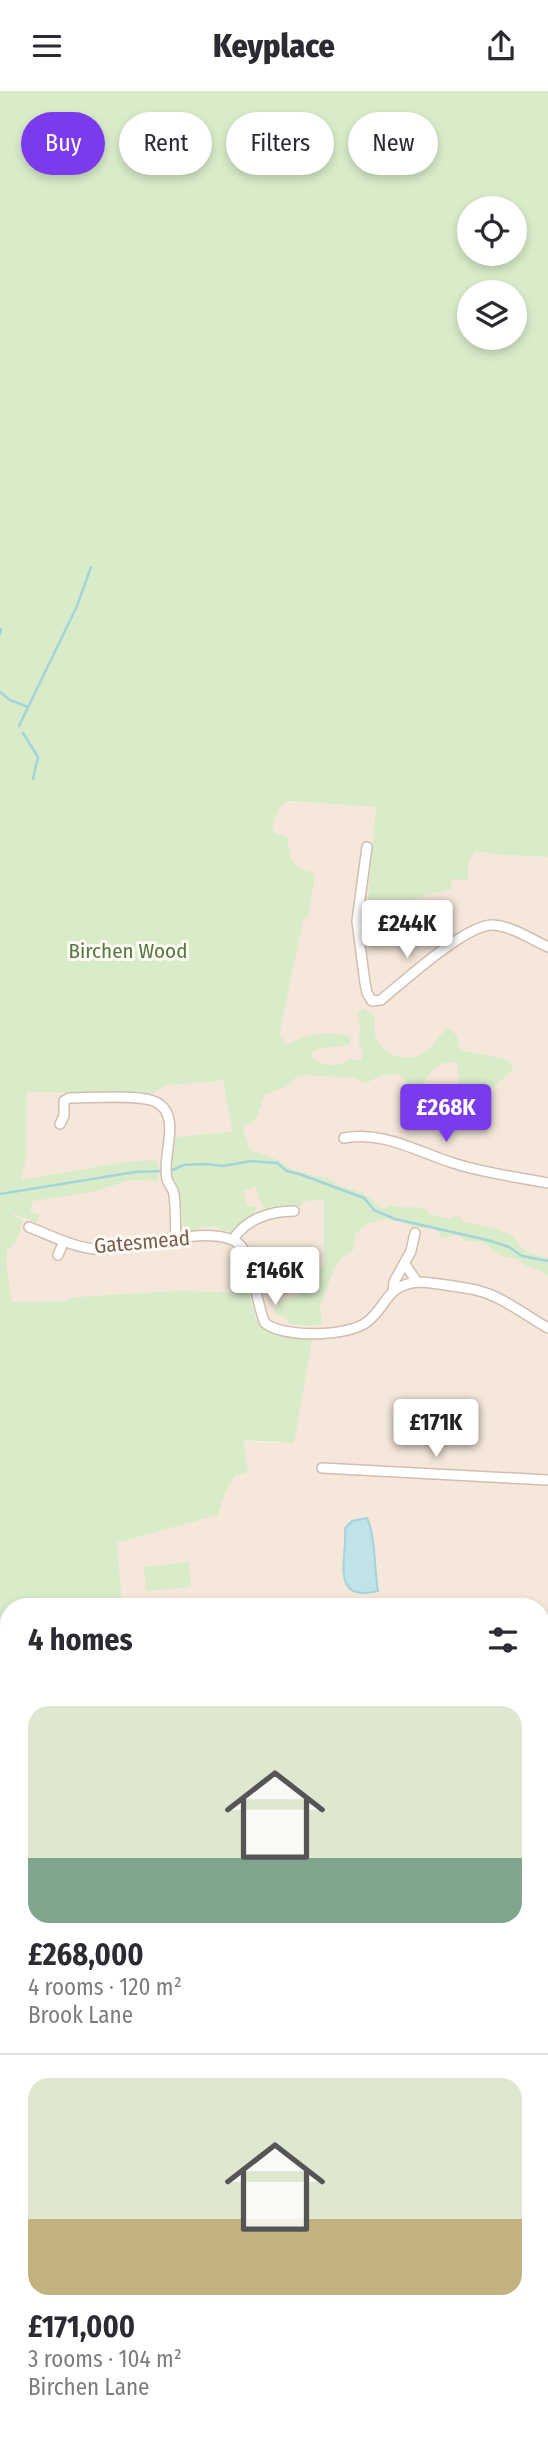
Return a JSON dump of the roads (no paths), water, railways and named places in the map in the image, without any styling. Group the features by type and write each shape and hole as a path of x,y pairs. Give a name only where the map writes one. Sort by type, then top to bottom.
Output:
{"street":[{"path":"367,847 357,921 365,983 372,1001 381,1000 462,936 486,925 503,927 548,947"},
{"path":"60,1123 64,1116 64,1101 69,1098 144,1099 158,1103 167,1113 171,1128 167,1178 174,1195 176,1237"},
{"path":"344,1138 361,1135 373,1137 422,1150 453,1163 548,1183"},
{"path":"294,1211 275,1212 247,1223 233,1240 247,1257 265,1323 277,1330 316,1334 351,1331 374,1316 393,1291 417,1282 481,1291 548,1328"},
{"name":"Gatesmead","path":"29,1227 80,1247 103,1249 176,1237 233,1240"},
{"path":"393,1291 394,1282 405,1264 415,1233"},
{"name":"Gatesmead","path":"58,1255 64,1241"},
{"path":"405,1264 417,1282"},
{"path":"322,1468 548,1480"}],"water":[{"path":"367,1518 378,1591 362,1593 352,1590 346,1584 345,1528 352,1521"}],"waterway":[{"path":"19,726 77,606 91,567"},
{"path":"0,634 1,629"},
{"path":"0,692 10,700 28,707"},
{"path":"23,733 38,757 33,779"},
{"path":"170,1171 184,1165 223,1166 251,1161 277,1163 287,1171 364,1198 374,1210 395,1219 487,1240 509,1247 522,1256 548,1261"},
{"path":"0,1194 135,1172 163,1171"}],"park label":[{"name":"Birchen Wood","path":"128,951"}]}
